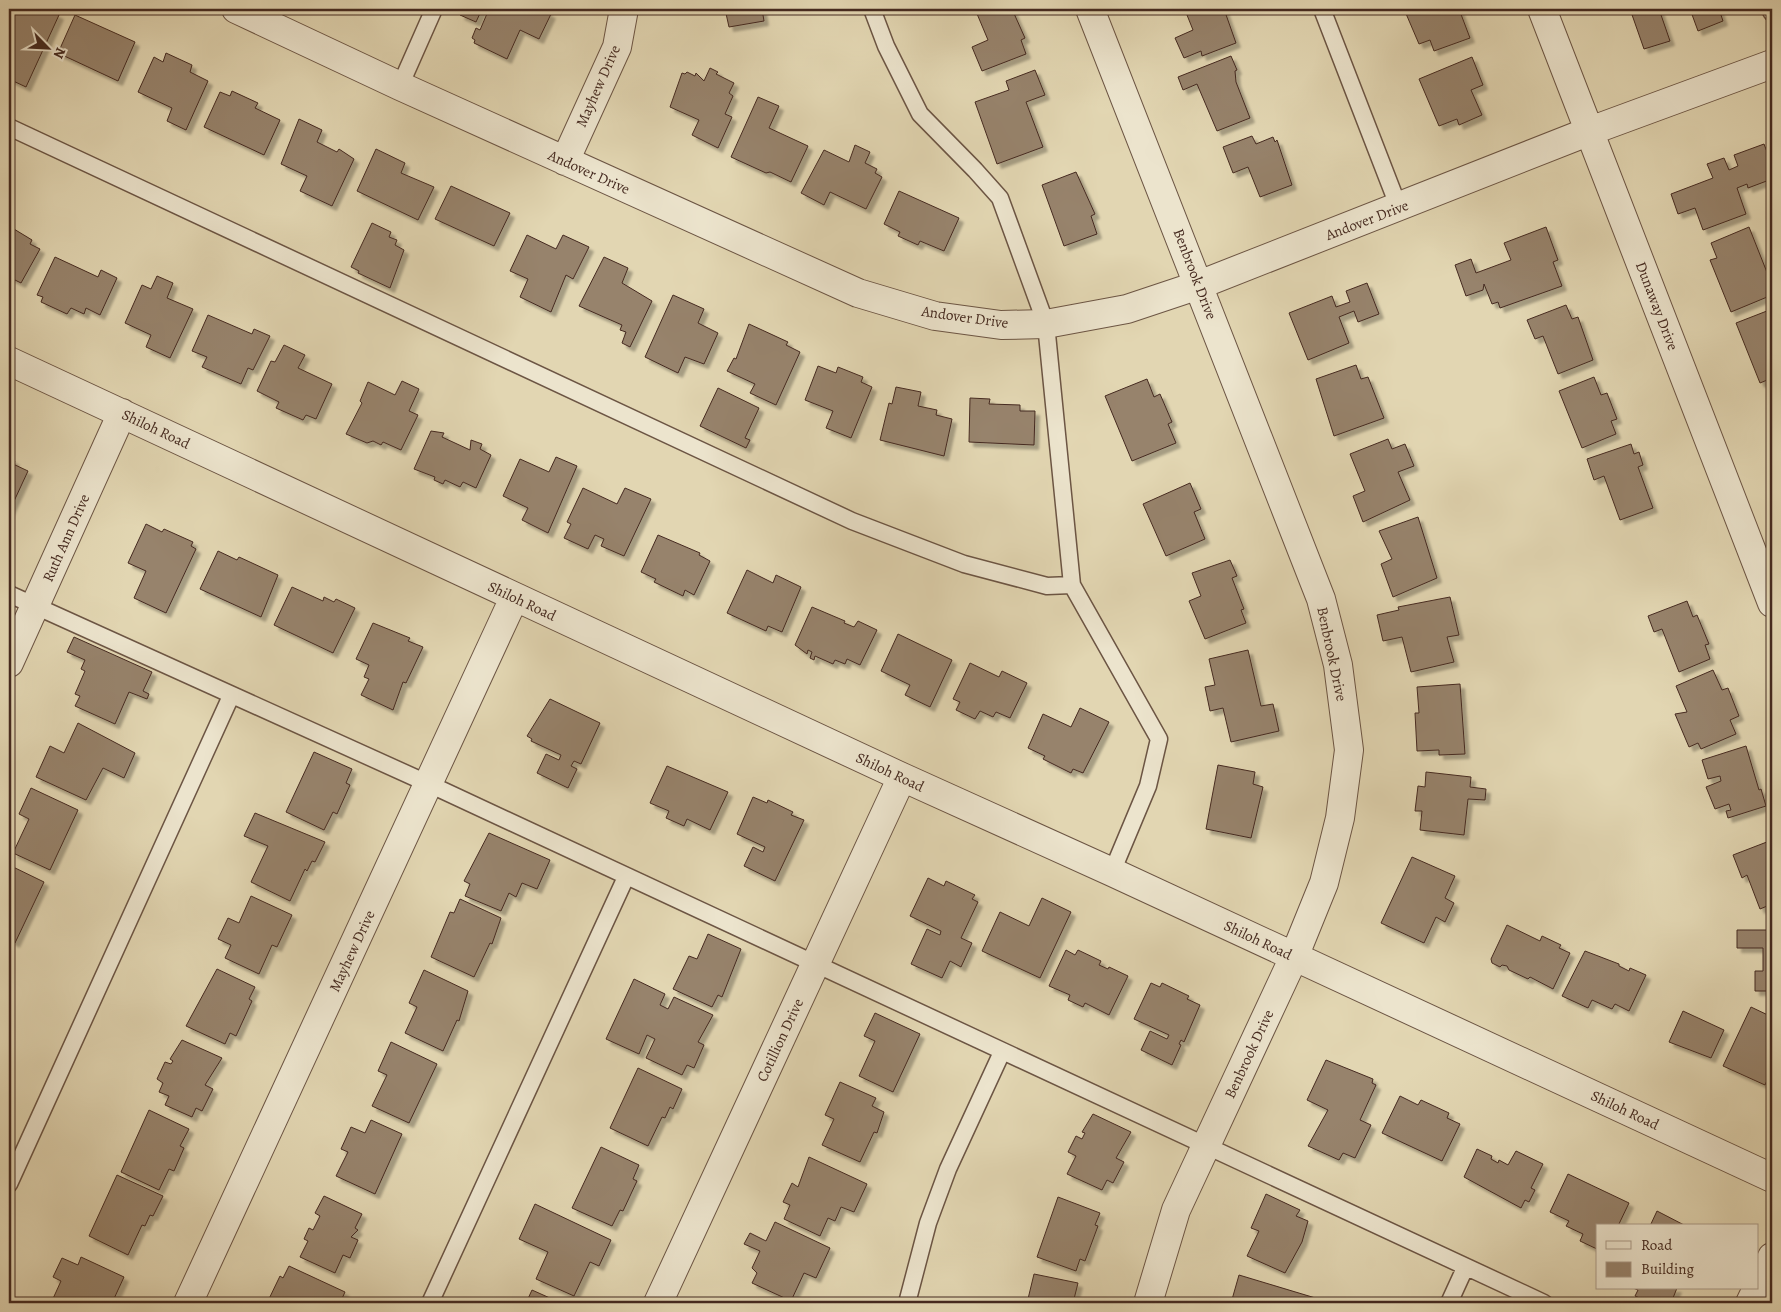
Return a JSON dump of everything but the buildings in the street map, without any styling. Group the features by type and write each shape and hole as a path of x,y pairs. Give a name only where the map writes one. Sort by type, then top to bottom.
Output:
{"street":[{"name":"Andover Drive","path":"236,9 400,86 858,293 935,316 1001,325 1046,324 1126,309 1199,285 1399,208 1590,131 1772,64"},
{"name":"Mayhew Drive","path":"565,161 617,47 624,9"},
{"name":"Benbrook Drive","path":"1090,9 1321,599 1339,675 1350,750 1340,818 1324,883 1294,957 1176,1210 1148,1303"},
{"name":"Dunaway Drive","path":"1542,9 1772,603"},
{"name":"Shiloh Road","path":"9,361 514,598 1112,872 1772,1178"},
{"name":"Ruth Ann Drive","path":"9,663 122,413"},
{"name":"Mayhew Drive","path":"188,1303 514,598"},
{"name":"Cotillion Drive","path":"658,1303 902,777"},
{"path":"1758,1286 1772,1257"},
{"path":"1750,1303 1756,1290"}],"lane":[{"path":"400,86 434,9"},
{"path":"872,9 886,46 920,114 1000,198 1046,324 1072,585 1159,739 1148,786 1112,872"},
{"path":"1322,9 1399,208"},
{"path":"1770,9 1772,13"},
{"path":"9,127 852,521 964,564 1047,586 1072,585"},
{"path":"9,594 429,784 1465,1268 1544,1303"},
{"path":"9,1184 231,696"},
{"path":"430,1303 626,877"},
{"path":"906,1303 928,1224 948,1169 1002,1052"},
{"path":"1449,1303 1465,1268"}]}
